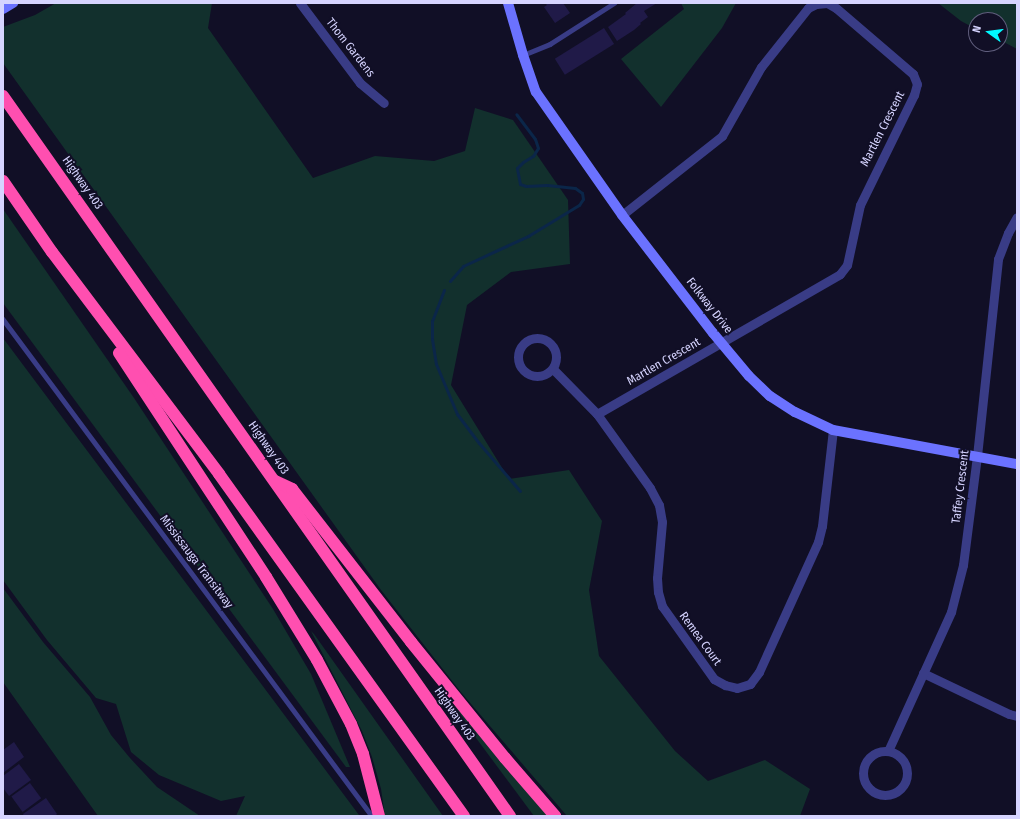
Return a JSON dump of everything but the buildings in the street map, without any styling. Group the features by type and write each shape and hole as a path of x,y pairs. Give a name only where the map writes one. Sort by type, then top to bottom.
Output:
{"highway":[{"name":"Highway 403","path":"3,96 510,816"},
{"path":"3,181 52,252 240,536 317,660 351,724 363,754 379,816"},
{"path":"52,252 224,480 464,816"},
{"path":"274,480 292,489 504,758 555,816"}],"street":[{"path":"3,9 13,3"},
{"name":"Thom Gardens","path":"300,3 360,83 384,103"},
{"name":"Folkway Drive","path":"508,3 523,55 536,92 622,215 721,343 749,376 770,396 795,412 833,430 1017,464"},
{"name":"Martlen Crescent","path":"597,414 840,274 847,265 860,205 914,95 917,84 913,74 836,8 826,3 816,4 808,8 761,67 722,136 622,215"},
{"name":"Taffey Crescent","path":"888,751 951,612 963,565 977,456 998,259 1008,233 1017,217"},
{"path":"535,338 542,338 549,342 557,354 553,369 547,374 540,376 526,372 518,360 522,346 528,340 535,338"},
{"name":"Remea Court","path":"553,369 597,414 650,488 659,505 662,522 657,578 658,592 662,606 714,679 725,685 737,688 750,684 759,672 818,542 822,526 833,430"},
{"path":"923,673 1009,714 1017,716"},
{"path":"888,751 901,758 905,764 906,778 904,784 893,793 879,794 867,785 863,772 865,765 874,754 888,751"}],"lane":[{"path":"523,55 550,44 614,3"},
{"name":"Mississauga Transitway","path":"3,319 372,816"}],"green space":[{"path":"56,3 212,3 208,28 313,178 375,156 434,161 465,151 475,108 513,120 568,200 570,264 511,272 467,305 451,385 509,479 569,470 602,521 589,590 599,656 675,751 708,781 765,760 810,789 800,816 567,816 460,691 381,590 3,63 3,27 35,15"},
{"path":"681,3 736,3 722,28 661,107 621,59 684,9"},
{"path":"938,3 1017,3 1017,49 1008,44 1008,12 968,12 968,25"},
{"path":"3,209 134,398 273,609 311,674 350,767 346,767 3,303"},
{"path":"3,338 359,816 236,816 245,796 221,801 159,775 131,752 116,704 96,698 47,640 3,580"},
{"path":"3,588 43,642 90,697 111,735 130,758 157,787 200,816 98,816 3,682"},
{"path":"311,631 443,816 385,816 381,789 372,757 362,731"},
{"path":"449,697 549,816 534,816 447,699"}],"waterway":[{"path":"450,281 463,266 528,236 579,205 583,199 582,193 575,188 547,185 526,186 520,184 517,168 533,156 538,148 535,139 516,114"},
{"path":"444,290 432,321 432,339 436,364 457,414 479,443 520,491"}]}
